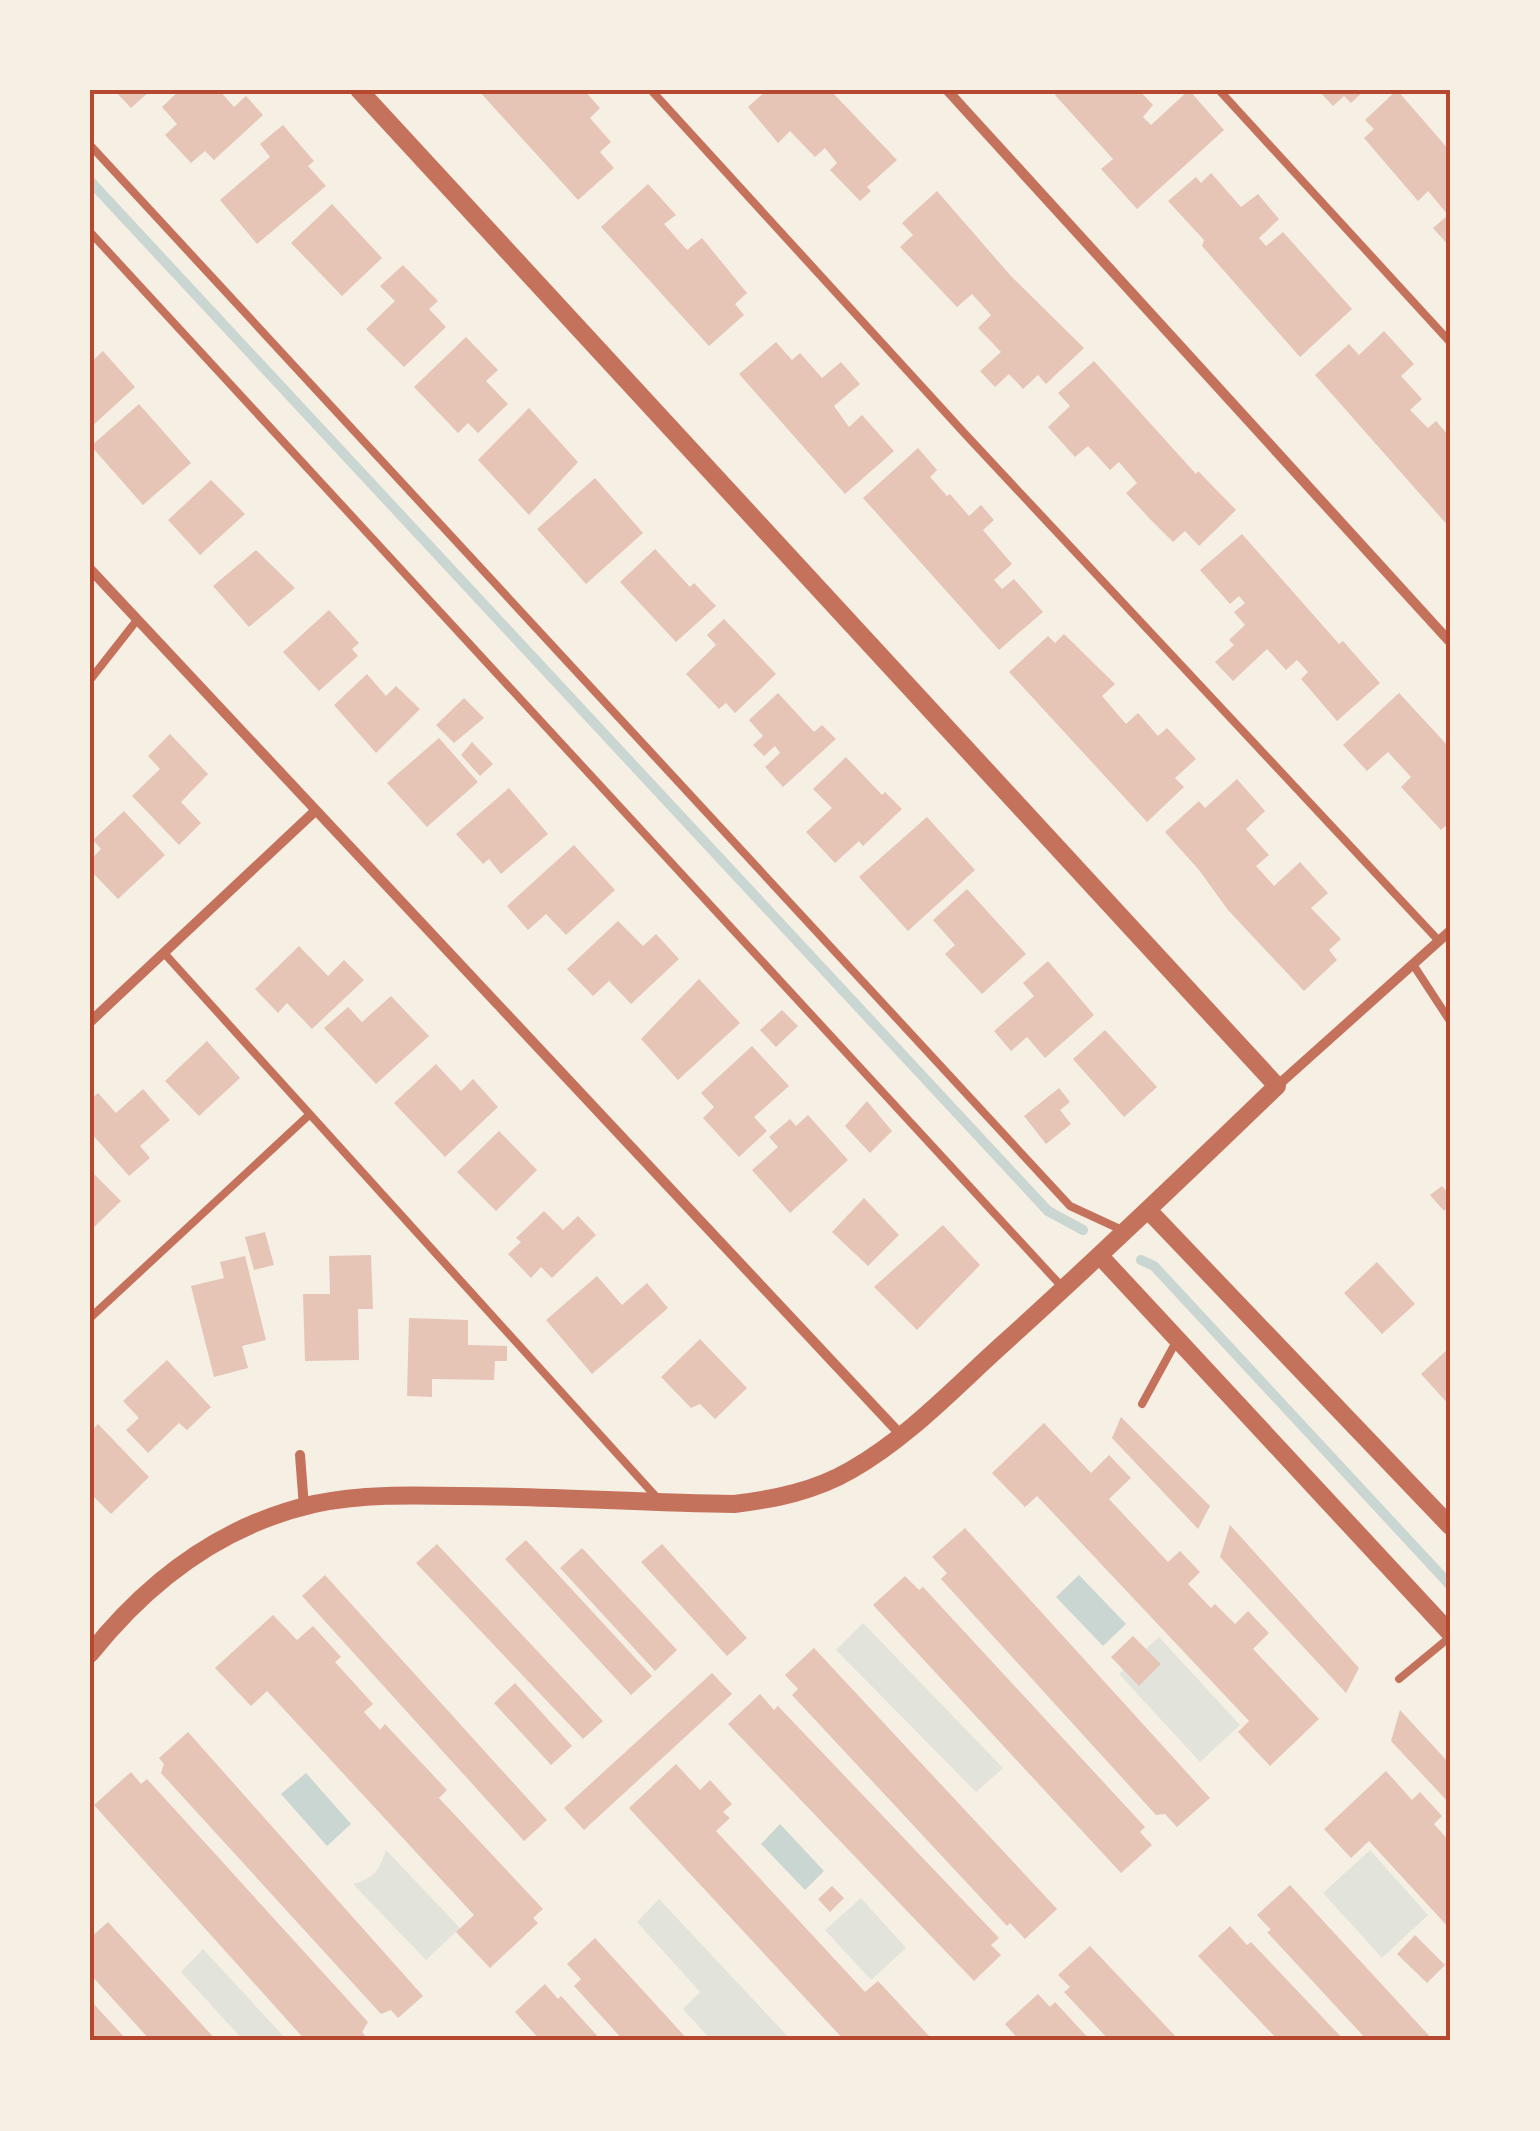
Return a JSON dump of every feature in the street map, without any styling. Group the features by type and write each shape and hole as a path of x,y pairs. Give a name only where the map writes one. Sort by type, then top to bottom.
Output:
{"street":[{"path":"359,90 1277,1086"},
{"path":"947,90 1450,642"},
{"path":"90,569 902,1436"},
{"path":"90,1022 314,812"},
{"path":"90,1654 122,1614 182,1564 224,1538 304,1507 366,1497 418,1496 734,1504 796,1493 852,1470 902,1436 1126,1232 1277,1086 1450,931"},
{"path":"1148,1210 1450,1526"},
{"path":"1100,1256 1450,1635"},
{"path":"300,1455 304,1507"}],"lane":[{"path":"651,90 966,435 1439,941"},
{"path":"1219,90 1450,342"},
{"path":"90,145 1070,1206 1126,1232"},
{"path":"90,232 1064,1289"},
{"path":"90,680 136,620"},
{"path":"164,953 662,1504"},
{"path":"1414,966 1450,1021"},
{"path":"90,1318 310,1115"},
{"path":"1142,1404 1177,1340"},
{"path":"1399,1679 1450,1635"}],"shaded area":[{"path":"1079,1575 1126,1624 1103,1646 1056,1597"},
{"path":"863,1623 1003,1768 976,1792 836,1650"},
{"path":"1159,1637 1240,1725 1200,1762 1119,1674"},
{"path":"306,1773 351,1824 327,1846 281,1794"},
{"path":"780,1824 824,1871 805,1890 761,1844"},
{"path":"386,1850 460,1928 426,1960 353,1884 375,1873"},
{"path":"1370,1850 1428,1915 1382,1958 1323,1893"},
{"path":"861,1898 906,1948 871,1980 825,1930"},
{"path":"659,1899 792,2041 712,2041 683,2009 700,1992 637,1922"},
{"path":"203,1949 288,2041 244,2041 181,1972"}],"building":[{"path":"114,90 151,90 131,108"},
{"path":"180,90 219,90 234,107 246,96 263,115 214,160 205,151 191,163 165,135 177,124 162,107"},
{"path":"478,90 544,90 548,94 552,90 584,90 600,108 590,118 611,142 600,152 614,168 578,200"},
{"path":"767,90 834,90 897,160 867,187 871,191 860,201 830,170 837,163 825,148 815,157 790,131 778,143 748,107"},
{"path":"1061,90 1139,90 1153,105 1143,117 1151,125 1189,90 1224,130 1137,209 1101,169 1113,159 1055,95"},
{"path":"1318,90 1365,90 1351,103 1344,96 1333,106"},
{"path":"1397,90 1450,151 1450,247 1433,228 1448,215 1428,191 1418,201 1364,138 1374,129 1365,120"},
{"path":"283,125 314,161 308,166 326,186 257,244 220,200 270,157 260,144"},
{"path":"1211,173 1241,207 1258,194 1279,219 1259,238 1266,246 1283,232 1352,309 1300,357 1202,246 1204,240 1168,201 1196,177 1201,183"},
{"path":"648,184 676,215 664,224 687,250 702,238 747,293 735,304 744,315 709,346 601,227"},
{"path":"937,191 1010,275 1084,348 1046,384 1038,375 1023,389 1009,374 995,387 980,371 1001,352 978,328 991,315 972,294 957,307 900,247 913,235 902,223"},
{"path":"332,204 382,258 342,296 291,243"},
{"path":"403,265 438,301 429,309 446,327 404,367 366,329 395,301 380,286"},
{"path":"1384,331 1414,364 1401,376 1422,399 1410,410 1428,428 1436,421 1450,437 1450,528 1315,375 1349,344 1359,355"},
{"path":"466,337 498,370 486,381 508,404 478,433 468,423 458,433 414,387"},
{"path":"776,342 792,360 800,353 822,378 841,362 860,384 834,406 849,427 862,415 894,451 845,494 739,374"},
{"path":"103,351 135,387 90,428 90,363"},
{"path":"1094,361 1196,474 1198,471 1236,510 1199,546 1185,531 1173,542 1149,518 1126,493 1137,483 1119,462 1110,470 1088,446 1075,457 1048,427 1070,406 1058,393"},
{"path":"139,404 191,463 143,505 91,446"},
{"path":"529,408 578,462 529,515 478,460"},
{"path":"918,448 937,470 930,477 947,496 950,494 969,516 981,505 994,520 983,530 1012,564 994,580 1002,589 1014,579 1043,612 999,650 863,498"},
{"path":"595,478 643,533 586,584 537,529"},
{"path":"211,480 245,514 200,555 168,520"},
{"path":"1242,534 1339,644 1343,641 1380,683 1337,721 1301,679 1308,672 1297,660 1286,670 1267,649 1233,681 1215,662 1234,645 1229,640 1245,625 1234,612 1245,603 1239,596 1230,604 1200,570"},
{"path":"655,549 690,587 694,583 716,606 676,642 620,582"},
{"path":"256,550 295,588 249,627 213,586"},
{"path":"329,610 359,643 352,649 358,656 319,691 283,652"},
{"path":"724,619 776,674 735,713 726,703 719,709 686,674 716,645 707,635"},
{"path":"1064,634 1115,684 1102,696 1126,724 1138,713 1158,736 1167,728 1196,759 1175,778 1184,787 1147,822 1009,672 1048,636 1055,643"},
{"path":"367,674 386,696 396,686 420,709 376,753 334,705"},
{"path":"778,693 814,732 822,725 836,739 783,787 765,767 780,753 775,746 764,756 753,745 763,736 749,720"},
{"path":"1399,693 1450,748 1450,822 1441,830 1401,787 1411,777 1388,752 1367,771 1343,745"},
{"path":"464,698 484,718 454,743 436,725"},
{"path":"170,734 208,774 181,802 201,823 179,845 132,796 160,769 148,756"},
{"path":"439,738 478,782 427,827 387,783"},
{"path":"472,742 493,764 480,776 461,755"},
{"path":"846,757 882,795 885,792 902,809 863,846 859,841 835,863 806,832 832,808 813,789"},
{"path":"1237,779 1265,811 1246,829 1269,855 1256,866 1274,886 1300,862 1328,893 1311,908 1341,939 1329,950 1337,960 1304,991 1228,910 1165,832 1199,801 1205,808"},
{"path":"509,788 548,834 501,874 489,859 483,864 456,834"},
{"path":"124,811 165,855 118,899 90,870 90,860 101,849 93,840"},
{"path":"927,817 975,870 908,931 859,877"},
{"path":"574,845 615,890 566,935 546,914 528,930 507,906"},
{"path":"967,889 1026,954 982,994 945,954 955,945 933,920"},
{"path":"618,921 643,946 656,934 679,959 631,1004 609,981 593,996 567,969"},
{"path":"299,946 328,976 344,960 364,980 312,1029 287,1003 278,1013 255,989"},
{"path":"1048,961 1094,1015 1045,1058 1027,1037 1011,1051 994,1031 1034,996 1023,983"},
{"path":"699,979 740,1023 678,1080 641,1039"},
{"path":"391,996 429,1036 376,1084 324,1028 348,1007 362,1022"},
{"path":"782,1010 798,1026 776,1047 760,1030"},
{"path":"1105,1030 1157,1087 1124,1117 1073,1059"},
{"path":"207,1041 240,1078 199,1116 165,1081"},
{"path":"752,1046 789,1086 754,1117 767,1131 739,1157 703,1118 714,1107 701,1093"},
{"path":"436,1064 461,1091 473,1079 498,1107 445,1157 394,1103"},
{"path":"1059,1088 1070,1102 1060,1110 1071,1124 1046,1144 1024,1116"},
{"path":"143,1089 170,1120 140,1146 150,1158 129,1176 90,1132 90,1100 98,1093 116,1113"},
{"path":"867,1101 892,1131 870,1153 845,1126"},
{"path":"808,1115 848,1160 790,1213 752,1170 778,1147 769,1137 790,1119 796,1126"},
{"path":"499,1131 537,1170 496,1211 457,1172"},
{"path":"90,1170 121,1201 90,1231"},
{"path":"1442,1186 1450,1195 1450,1206 1444,1211 1430,1195"},
{"path":"864,1198 899,1235 868,1266 832,1232"},
{"path":"544,1211 563,1230 578,1216 596,1235 552,1278 541,1267 531,1278 508,1254 521,1242 516,1238"},
{"path":"943,1225 980,1265 917,1330 874,1287"},
{"path":"265,1232 274,1265 254,1270 245,1237"},
{"path":"371,1255 373,1309 358,1309 359,1360 305,1361 303,1294 330,1294 329,1256"},
{"path":"245,1256 266,1340 242,1346 248,1368 214,1377 191,1286 224,1278 220,1262"},
{"path":"1377,1262 1415,1304 1382,1334 1344,1293"},
{"path":"597,1276 622,1305 647,1283 668,1308 592,1374 546,1320"},
{"path":"409,1318 468,1320 468,1345 507,1346 507,1361 495,1361 494,1380 432,1379 432,1397 407,1396"},
{"path":"700,1339 747,1388 715,1419 700,1404 691,1408 661,1377"},
{"path":"1450,1347 1450,1406 1421,1374"},
{"path":"167,1360 211,1407 187,1430 179,1423 148,1453 126,1430 139,1418 123,1401"},
{"path":"1121,1417 1210,1506 1198,1529 1112,1438"},
{"path":"1044,1423 1091,1473 1109,1455 1131,1478 1109,1499 1168,1562 1180,1551 1200,1572 1188,1584 1211,1608 1215,1604 1235,1624 1248,1611 1269,1633 1253,1649 1319,1719 1270,1766 1238,1732 1249,1721 1037,1496 1025,1507 992,1473"},
{"path":"98,1424 149,1477 111,1514 90,1493 90,1432"},
{"path":"1230,1525 1359,1668 1346,1693 1220,1557"},
{"path":"965,1528 1210,1798 1177,1827 1165,1814 1156,1815 941,1579 947,1573 932,1557"},
{"path":"526,1540 652,1676 631,1695 505,1559"},
{"path":"437,1544 603,1721 583,1739 416,1563"},
{"path":"662,1544 747,1638 727,1656 641,1562"},
{"path":"582,1548 677,1650 655,1671 560,1568"},
{"path":"325,1575 547,1820 524,1841 302,1596"},
{"path":"905,1576 919,1590 923,1587 1145,1827 1140,1832 1152,1845 1121,1873 873,1605"},
{"path":"273,1615 297,1640 313,1626 341,1657 335,1662 373,1704 364,1712 380,1730 385,1724 447,1790 439,1798 543,1909 533,1918 538,1923 490,1968 456,1932 474,1915 267,1691 251,1706 215,1668"},
{"path":"1133,1636 1161,1664 1139,1686 1111,1657"},
{"path":"814,1648 1057,1909 1025,1939 1010,1923 1007,1926 792,1695 798,1689 785,1675"},
{"path":"712,1673 732,1694 584,1830 564,1808"},
{"path":"515,1683 572,1746 551,1765 494,1703"},
{"path":"760,1694 774,1710 778,1706 999,1938 991,1945 1001,1955 974,1981 728,1724"},
{"path":"1400,1710 1450,1764 1450,1804 1391,1741"},
{"path":"188,1732 423,1996 398,2018 391,2010 381,2014 161,1773 164,1764 159,1758"},
{"path":"676,1764 700,1790 710,1780 732,1804 723,1812 730,1818 716,1831 865,1992 878,1981 930,2037 926,2041 845,2041 629,1808"},
{"path":"1386,1771 1412,1800 1420,1792 1442,1816 1434,1824 1450,1842 1450,1929 1369,1841 1351,1858 1324,1829"},
{"path":"131,1772 141,1784 147,1779 368,2022 362,2032 370,2041 306,2041 94,1805"},
{"path":"1290,1885 1434,2041 1368,2041 1267,1932 1271,1930 1257,1915"},
{"path":"832,1886 844,1898 830,1912 818,1899"},
{"path":"108,1922 217,2041 151,2041 90,1974 90,1938"},
{"path":"1230,1926 1247,1945 1251,1942 1345,2041 1279,2041 1198,1956"},
{"path":"1415,1935 1445,1965 1427,1983 1397,1954"},
{"path":"595,1938 689,2041 624,2041 574,1986 581,1979 567,1964"},
{"path":"1090,1946 1180,2041 1110,2041 1064,1992 1070,1987 1058,1975"},
{"path":"545,1984 602,2041 541,2041 515,2012"},
{"path":"1038,1994 1050,2007 1055,2002 1091,2041 1020,2041 1005,2024"},
{"path":"90,2000 128,2041 90,2041"}],"waterway":[{"path":"90,181 1048,1211 1083,1230"},
{"path":"1141,1260 1154,1266 1450,1585"}]}
